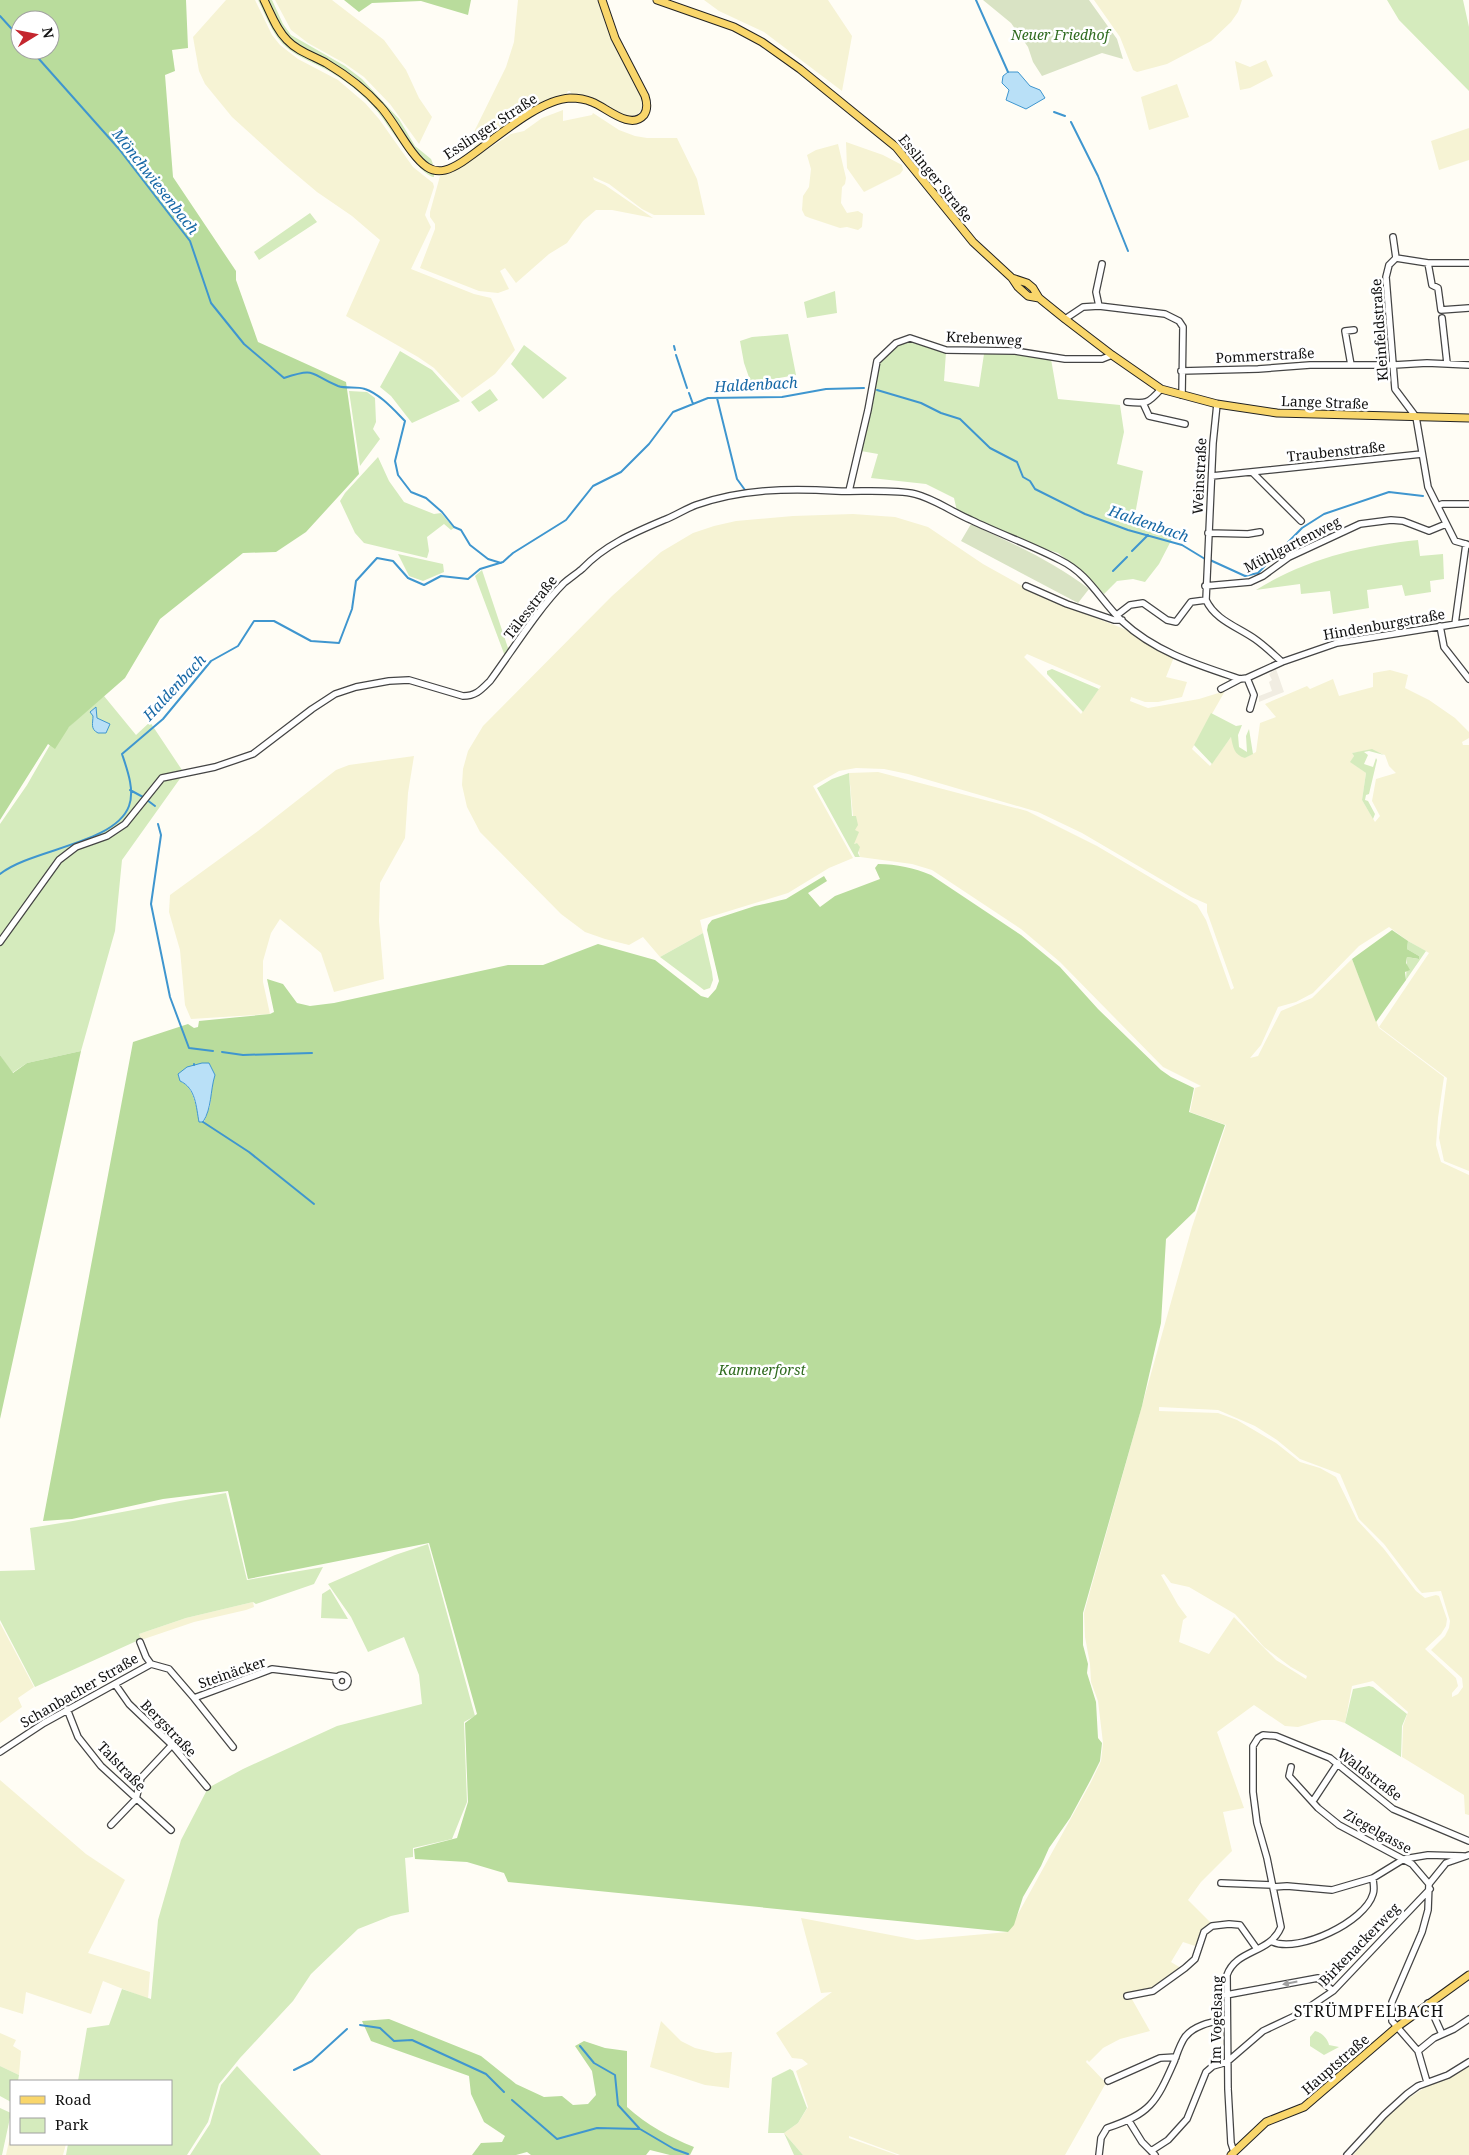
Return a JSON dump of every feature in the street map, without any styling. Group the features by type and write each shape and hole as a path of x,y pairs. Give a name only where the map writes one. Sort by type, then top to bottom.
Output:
{"main road":[{"name":"Esslinger Straße","path":"264,0 277,26 288,42 340,71 363,89 388,115 420,161 431,169 440,171 450,169 462,162 539,108 552,102 571,98 585,100 602,106 627,120 640,118 644,114 647,106 645,96 614,38 602,0"},
{"name":"Esslinger Straße","path":"657,0 718,20 744,31 775,51 896,147 973,242 1011,276 1018,288 1028,296 1039,298 1112,355 1161,388 1182,395"},
{"name":"Lange Straße","path":"1182,395 1217,404 1277,413 1469,418"},
{"name":"Hauptstraße","path":"1233,2153 1266,2122 1304,2107 1397,2027 1469,1975"}],"street":[{"name":"Kleinfeldstraße","path":"1394,237 1396,258 1389,265 1386,277 1395,389 1416,417"},
{"path":"1396,258 1428,263 1469,263"},
{"path":"1428,263 1432,285 1438,288 1441,310 1469,308"},
{"path":"1099,306 1096,292 1102,264"},
{"path":"1065,319 1083,307 1099,306 1165,314 1180,321 1183,327 1182,395"},
{"path":"1442,318 1447,363"},
{"path":"1351,365 1346,331 1354,330"},
{"name":"Krebenweg","path":"849,491 868,410 876,361 896,343 910,338 946,350 1015,350 1064,359 1102,359 1112,355"},
{"name":"Pommerstraße","path":"1181,371 1258,369 1310,365 1447,363 1469,365"},
{"path":"1127,402 1143,403 1150,401 1161,388"},
{"path":"1143,403 1149,416 1185,424"},
{"name":"Weinstraße","path":"1206,600 1208,532 1217,404"},
{"path":"1416,417 1428,487 1456,541 1467,545 1455,624"},
{"name":"Traubenstraße","path":"1212,476 1422,454"},
{"path":"1254,473 1301,521"},
{"name":"Tälesstraße","path":"0,942 62,857 76,847 99,840 125,824 146,795 162,778 215,766 253,754 335,694 356,687 389,681 409,680 463,696 472,696 490,681 552,596 588,561 621,538 689,508 714,500 789,488 914,493 933,500 969,520"},
{"path":"1438,506 1442,504 1469,504"},
{"name":"Hindenburgstraße","path":"969,520 1068,564 1088,579 1122,620 1155,646 1190,662 1240,679 1337,643 1469,622"},
{"name":"Mühlgartenweg","path":"1205,586 1250,582 1289,557 1360,524 1391,520 1403,521 1429,531 1446,524"},
{"path":"1208,532 1248,534 1260,532"},
{"path":"1026,586 1067,604 1114,620 1122,620"},
{"path":"1117,615 1130,605 1142,603 1167,620 1176,622 1191,602 1206,600 1209,607 1219,617 1255,638 1274,652 1282,662"},
{"path":"1440,626 1444,647 1469,679"},
{"path":"1247,678 1254,694 1250,709"},
{"path":"1221,689 1240,679"},
{"name":"Schanbacher Straße","path":"0,1752 67,1709 150,1664 140,1642"},
{"name":"Steinäcker","path":"150,1664 169,1670 234,1747"},
{"name":"Steinäcker","path":"194,1698 272,1669 338,1677"},
{"name":"Bergstraße","path":"115,1684 129,1704 172,1746 207,1787"},
{"name":"Talstraße","path":"67,1709 78,1737 101,1766 171,1830"},
{"name":"Waldstraße","path":"1272,1886 1267,1858 1257,1822 1253,1792 1254,1746 1258,1738 1263,1735 1276,1736 1309,1748 1338,1763 1393,1809 1469,1841"},
{"path":"112,1825 136,1799 141,1778 172,1746"},
{"path":"1313,1801 1338,1763"},
{"name":"Ziegelgasse","path":"1291,1767 1289,1776 1318,1808 1340,1825 1404,1859 1420,1870 1429,1887"},
{"path":"1221,1882 1332,1890 1373,1878 1404,1859 1428,1855 1468,1855"},
{"name":"Birkenackerweg","path":"1153,2153 1187,2119 1206,2072 1213,2066 1227,2062 1263,2031 1299,2014 1333,1991 1429,1887 1446,1863 1468,1855"},
{"path":"1272,1886 1281,1928 1273,1942 1282,1946 1300,1943 1346,1925 1365,1910 1374,1893 1373,1878"},
{"path":"1427,2082 1418,2050 1397,2027 1392,2018 1392,2002 1422,1932 1428,1910 1429,1887"},
{"path":"1127,1996 1153,1992 1185,1968 1195,1959 1204,1932 1212,1926 1240,1925 1257,1948"},
{"name":"Im Vogelsang","path":"1233,2153 1227,2062 1226,1975 1230,1966 1257,1948 1273,1942"},
{"path":"1226,1995 1318,1978 1333,1991"},
{"path":"1428,2003 1442,2034"},
{"path":"1418,2050 1469,2018"},
{"path":"1098,2155 1101,2138 1107,2128 1129,2121 1147,2109 1160,2095 1184,2038 1194,2030 1226,2019"},
{"path":"1108,2082 1160,2058 1176,2057"},
{"path":"1348,2155 1384,2115 1407,2094 1427,2082 1448,2075 1469,2062"},
{"path":"1129,2121 1134,2132 1153,2153"}],"shaded area":[{"path":"226,0 255,0 272,35 280,45 298,59 338,80 365,103 379,119 413,167 433,183 434,187 425,215 431,227 411,269 474,294 491,298 515,350 495,374 462,398 434,368 346,316 380,240 285,165 232,117 205,84 199,71 193,37"},
{"path":"275,0 332,0 384,40 406,70 419,98 432,117 419,144 390,104 364,77 344,63 308,43 291,30"},
{"path":"518,0 597,0 615,47 642,99 642,108 638,114 626,116 599,101 572,95 568,91 565,96 542,103 476,150 470,140 506,67 514,42"},
{"path":"704,0 828,0 852,36 842,91 764,32 719,11"},
{"path":"1094,0 1242,0 1238,12 1231,22 1211,41 1167,64 1137,72 1133,70 1120,37"},
{"path":"1266,60 1273,76 1250,88 1240,90 1235,61 1250,67"},
{"path":"1177,84 1189,117 1149,130 1141,97"},
{"path":"563,110 563,121 592,115 593,113 619,130 635,136 677,138 697,179 705,215 654,215 642,209 609,184 593,177 594,180 605,185 653,218 612,210 596,210 583,221 567,243 549,254 516,283 505,268 500,271 509,289 498,293 479,291 420,268 435,229 430,212 440,176 458,168 511,134 524,131 542,118"},
{"path":"1469,128 1469,160 1439,170 1431,141"},
{"path":"846,142 883,155 902,165 903,170 900,174 864,192 847,168"},
{"path":"838,144 846,178 845,184 842,187 841,203 847,213 858,211 863,214 862,227 858,230 847,227 840,228 810,218 805,216 802,210 803,196 809,187 811,169 807,155 816,150"},
{"path":"853,514 895,517 928,527 983,564 1042,597 1127,630 1150,645 1174,657 1166,677 1187,682 1182,697 1158,702 1145,702 1131,697 1130,701 1148,708 1199,699 1225,691 1192,749 1210,766 1231,737 1245,758 1256,752 1260,723 1276,717 1265,704 1307,686 1310,689 1333,679 1339,696 1373,687 1373,673 1390,670 1408,675 1405,688 1429,700 1455,718 1469,732 1469,738 1462,742 1463,745 1469,745 1469,1171 1444,1161 1439,1138 1447,1078 1379,1027 1429,953 1389,927 1359,946 1313,993 1296,1002 1278,1007 1261,1045 1250,1058 1258,1056 1281,1011 1312,998 1352,959 1379,1028 1444,1077 1436,1145 1441,1162 1469,1175 1469,1815 1465,1814 1464,1795 1402,1757 1403,1726 1408,1712 1373,1681 1352,1686 1345,1723 1335,1720 1322,1720 1298,1727 1285,1726 1254,1705 1217,1732 1244,1808 1223,1812 1232,1851 1201,1882 1188,1900 1211,1923 1204,1928 1195,1946 1183,1942 1171,1962 1181,1968 1151,1989 1129,1994 1150,2031 1120,2039 1103,2048 1089,2062 1087,2060 1086,2062 1106,2083 1065,2155 900,2155 849,2136 849,2138 897,2155 803,2155 784,2133 798,2123 808,2107 796,2071 808,2064 802,2059 792,2058 776,2033 832,1992 821,1993 801,1918 917,1940 1008,1932 1091,1782 1101,1761 1103,1743 1098,1701 1091,1682 1084,1613 1192,1227 1226,1125 1190,1112 1195,1088 1201,1086 1163,1067 1060,962 1021,929 932,870 912,864 860,857 857,843 854,844 856,816 853,816 849,773 878,772 1027,811 1097,846 1197,905 1206,920 1231,990 1234,988 1207,912 1207,904 1191,897 1082,833 1038,812 908,774 884,769 856,768 839,771 813,786 853,858 829,868 788,893 700,920 703,933 660,957 643,937 629,945 605,939 585,932 561,914 480,832 467,807 462,785 463,769 468,751 483,726 612,596 661,552 693,533 714,526 736,521 793,516","holes":["1027,654 1101,686 1081,714 1024,657","1372,750 1385,755 1389,766 1396,773 1376,779 1372,801 1380,816 1375,822 1362,800 1366,773 1351,762 1354,756 1352,753","1159,1407 1218,1410 1255,1426 1277,1440 1300,1459 1340,1474 1359,1519 1384,1544 1419,1590 1422,1593 1441,1591 1450,1621 1449,1628 1445,1636 1431,1650 1462,1678 1463,1687 1458,1694 1452,1697 1452,1693 1458,1686 1456,1678 1425,1649 1441,1634 1446,1626 1447,1619 1439,1596 1425,1598 1416,1591 1384,1549 1357,1520 1336,1477 1320,1468 1300,1462 1276,1443 1237,1420 1218,1413 1159,1411","1164,1574 1171,1583 1189,1587 1235,1614 1264,1647 1307,1676 1306,1679 1276,1660 1234,1617 1209,1654 1179,1642 1183,1620 1187,1617 1161,1575"]},
{"path":"1276,669 1284,692 1259,702 1259,696 1272,691 1269,682 1272,680 1269,674"},
{"path":"414,756 408,793 405,838 380,883 379,921 384,979 334,992 321,953 280,919 271,933 263,961 263,982 270,1014 191,1019 185,1005 180,950 169,912 170,895 258,831 336,770 349,765"},
{"path":"253,1602 254,1607 246,1610 194,1622 144,1639 140,1638 139,1634 186,1618"},
{"path":"0,1623 34,1687 18,1698 22,1707 0,1723"},
{"path":"0,1780 86,1854 125,1880 88,1953 150,1972 148,1999 103,1981 91,2014 26,1992 23,2014 0,2007"},
{"path":"661,2021 681,2041 695,2048 716,2053 732,2052 729,2088 705,2085 650,2067"},
{"path":"0,2033 16,2040 13,2046 21,2051 19,2075 0,2066"},
{"path":"1469,2064 1469,2155 1353,2155 1394,2108 1427,2086"},
{"path":"10,2137 10,2145 66,2145 63,2155 6,2155"}],"green space":[{"path":"0,0 186,0 188,48 172,50 175,71 165,75 173,177 236,271 236,280 258,342 346,382 359,474 306,532 276,552 243,553 160,619 125,678 69,727 55,749 48,744 0,820"},
{"path":"258,0 261,0 276,30 342,75 368,97 434,173 434,177 427,174 411,157 379,113 362,95 338,76 296,54 282,43 271,28"},
{"path":"267,0 272,0 283,24 291,35 345,66 362,79 399,119 415,146 431,159 433,164 430,165 421,157 388,111 293,41 282,30"},
{"path":"344,0 471,0 468,15 421,1 372,3 359,12"},
{"name":"Neuer Friedhof","path":"983,0 1089,0 1117,39 1123,59 1102,53 1042,76 1033,62 1028,47 1011,23"},
{"path":"1387,0 1463,0 1469,27 1469,91 1399,20"},
{"path":"310,213 317,222 259,260 254,252"},
{"path":"835,291 837,313 807,318 804,302"},
{"path":"788,334 796,375 751,383 744,363 740,341 752,337"},
{"path":"910,342 946,352 944,381 979,387 984,354 1022,354 1051,359 1058,399 1120,405 1124,432 1117,464 1143,471 1134,520 1173,537 1159,564 1145,582 1133,579 1117,581 1104,594 1086,575 1058,553 1026,543 957,511 954,498 926,484 871,478 878,454 861,451 880,362 897,345"},
{"path":"524,345 567,378 543,399 511,364"},
{"path":"400,351 432,370 460,401 412,423 391,396 380,387"},
{"path":"490,389 498,400 479,412 471,402"},
{"path":"349,391 367,392 375,398 376,422 373,429 380,439 360,466"},
{"path":"378,457 389,481 404,502 434,514 441,513 454,528 451,530 444,524 427,537 429,551 427,558 364,543 355,533 340,501"},
{"path":"971,524 1046,561 1089,589 1078,603 961,541"},
{"path":"1418,540 1420,556 1443,554 1444,579 1430,581 1431,592 1405,596 1402,585 1367,590 1369,608 1333,614 1330,591 1301,594 1300,584 1256,590 1275,579 1314,562 1355,550"},
{"path":"398,554 443,564 444,572 423,581 409,576"},
{"path":"482,570 510,654 506,659 475,576"},
{"path":"1052,669 1099,689 1083,712 1047,674 1047,671"},
{"path":"104,696 136,735 150,722 184,773 122,860 115,931 81,1051 27,1063 12,1073 0,1055 0,824 27,785 50,745 94,703"},
{"path":"1211,713 1236,726 1242,725 1238,735 1239,747 1247,752 1246,736 1249,729 1253,754 1245,758 1238,755 1233,747 1231,737 1212,764 1194,745"},
{"path":"1372,749 1384,755 1369,751 1364,752 1368,755 1364,764 1373,767 1376,758 1377,760 1369,794 1366,795 1365,800 1368,801 1375,814 1373,819 1362,800 1366,773 1350,762 1354,756 1352,753"},
{"path":"849,773 852,816 856,816 858,825 855,830 859,832 854,844 857,843 860,847 858,853 860,857 855,857 817,788 832,779"},
{"name":"Kammerforst","path":"878,864 892,865 912,868 931,875 1021,935 1060,967 1098,1009 1161,1070 1194,1088 1189,1112 1225,1125 1195,1211 1166,1239 1161,1323 1142,1406 1083,1613 1083,1645 1088,1664 1087,1673 1096,1702 1098,1738 1102,1743 1100,1761 1070,1818 1049,1848 1023,1897 1014,1925 1008,1932 508,1882 504,1873 467,1862 415,1859 414,1849 457,1838 468,1802 465,1723 477,1714 429,1543 248,1579 228,1491 163,1499 72,1519 43,1521 133,1042 188,1024 194,1028 198,1027 199,1021 270,1014 274,1012 267,979 283,984 297,1003 310,1006 334,1003 508,965 543,965 598,944 655,960 701,996 708,998 716,989 719,981 707,930 712,920 755,906 786,899 824,876 827,881 808,893 820,907 835,896 880,879 875,868","holes":["209,1063 215,1075 212,1084 210,1106 204,1122 192,1094 180,1081 178,1074"]},
{"path":"1392,930 1408,941 1407,949 1419,956 1419,959 1407,957 1406,963 1410,970 1405,972 1406,980 1376,1022 1352,959"},
{"path":"703,933 713,980 710,988 704,990 660,957"},
{"path":"1408,941 1426,951 1406,980 1407,957 1418,959 1419,956 1407,949"},
{"path":"81,1051 0,1419 0,1055 13,1073 27,1063"},
{"path":"226,1493 247,1580 323,1567 314,1584 256,1604 253,1602 186,1618 139,1634 141,1639 35,1687 0,1620 0,1571 35,1570 30,1528"},
{"path":"428,1544 475,1716 464,1722 467,1802 452,1839 413,1848 413,1857 405,1858 409,1912 391,1916 358,1929 311,1974 293,2001 240,2058 219,2084 208,2122 187,2155 66,2155 68,2145 172,2145 172,2080 78,2080 87,2028 109,2025 122,1989 151,1999 158,1920 181,1840 208,1788 243,1769 337,1726 422,1704 419,1675 404,1637 368,1652 351,1617 328,1584 395,1555"},
{"path":"330,1589 348,1619 321,1618 322,1594"},
{"path":"1373,1687 1407,1714 1402,1726 1401,1757 1345,1723 1353,1689"},
{"path":"389,2019 481,2056 516,2084 544,2097 562,2096 573,2105 588,2104 596,2095 592,2071 575,2046 584,2041 605,2048 627,2051 627,2107 659,2130 694,2147 690,2155 670,2155 650,2150 646,2155 531,2155 527,2152 516,2155 472,2155 481,2143 502,2142 505,2136 484,2122 471,2094 469,2076 371,2041 362,2021"},
{"path":"1315,2031 1324,2036 1329,2045 1339,2047 1324,2055 1310,2046 1310,2037"},
{"path":"0,2066 19,2075 18,2080 10,2080 10,2101 0,2096"},
{"path":"237,2066 321,2155 190,2155 210,2124 221,2085"},
{"path":"790,2069 793,2071 807,2108 798,2123 784,2133 768,2133 772,2078"},
{"path":"0,2108 10,2113 10,2118 2,2155 0,2155"},
{"path":"784,2133 803,2155 794,2155"}],"water":[{"path":"1008,72 1018,72 1030,86 1040,90 1045,98 1026,109 1006,100 1009,90 1002,83 1003,76"},
{"path":"96,707 97,718 110,724 106,733 98,733 93,728 93,716 90,712"},
{"path":"209,1063 215,1075 206,1117 203,1122 199,1122 192,1093 180,1081 178,1074 187,1067"}],"waterway":[{"path":"976,0 1008,72"},
{"name":"Mönchwiesenbach","path":"0,16 10,27"},
{"name":"Mönchwiesenbach","path":"40,60 119,149 190,241 211,303 244,344 284,378 302,373 312,373 338,386 371,391 386,403 405,421 395,461 398,475 411,492 426,498 442,512 454,527 461,530 470,545 488,559 501,563"},
{"path":"1054,112 1065,116"},
{"path":"1071,122 1098,176 1128,251"},
{"path":"674,346 675,350"},
{"path":"676,355 687,388"},
{"name":"Haldenbach","path":"0,874 14,865 31,858 90,838 121,819 131,800 130,780 122,754 163,719 211,661 238,646 254,621 274,621 311,641 339,643 352,609 356,581 377,558 393,561 408,578 424,585 441,576 468,579 480,569 503,562 513,553 566,520 593,486 621,472 649,444 673,412 708,398 782,397 826,389 864,388"},
{"name":"Haldenbach","path":"877,390 921,403 941,413 960,419 990,448 1017,462 1023,477 1030,481 1035,489 1085,514 1128,530 1182,545 1205,559"},
{"path":"689,393 693,404"},
{"path":"717,398 737,479 745,490"},
{"name":"Haldenbach","path":"1210,560 1245,576 1258,573 1302,528 1324,514 1389,492 1423,496"},
{"path":"1132,551 1148,535"},
{"path":"1113,571 1127,557"},
{"path":"130,790 143,797"},
{"path":"147,800 155,806"},
{"path":"158,824 161,835 151,904 170,997 189,1048 213,1051"},
{"path":"222,1052 243,1055 312,1053"},
{"path":"203,1122 249,1152 314,1204"},
{"path":"360,2025 380,2028 394,2041 412,2040 486,2074 504,2092"},
{"path":"294,2070 312,2061 347,2029"},
{"path":"580,2046 594,2063 615,2075 618,2105 639,2128"},
{"path":"512,2100 557,2139 597,2128 640,2129 674,2149 688,2154"}],"district":[{"name":"STRÜMPFELBACH","path":"1369,2011"}]}
